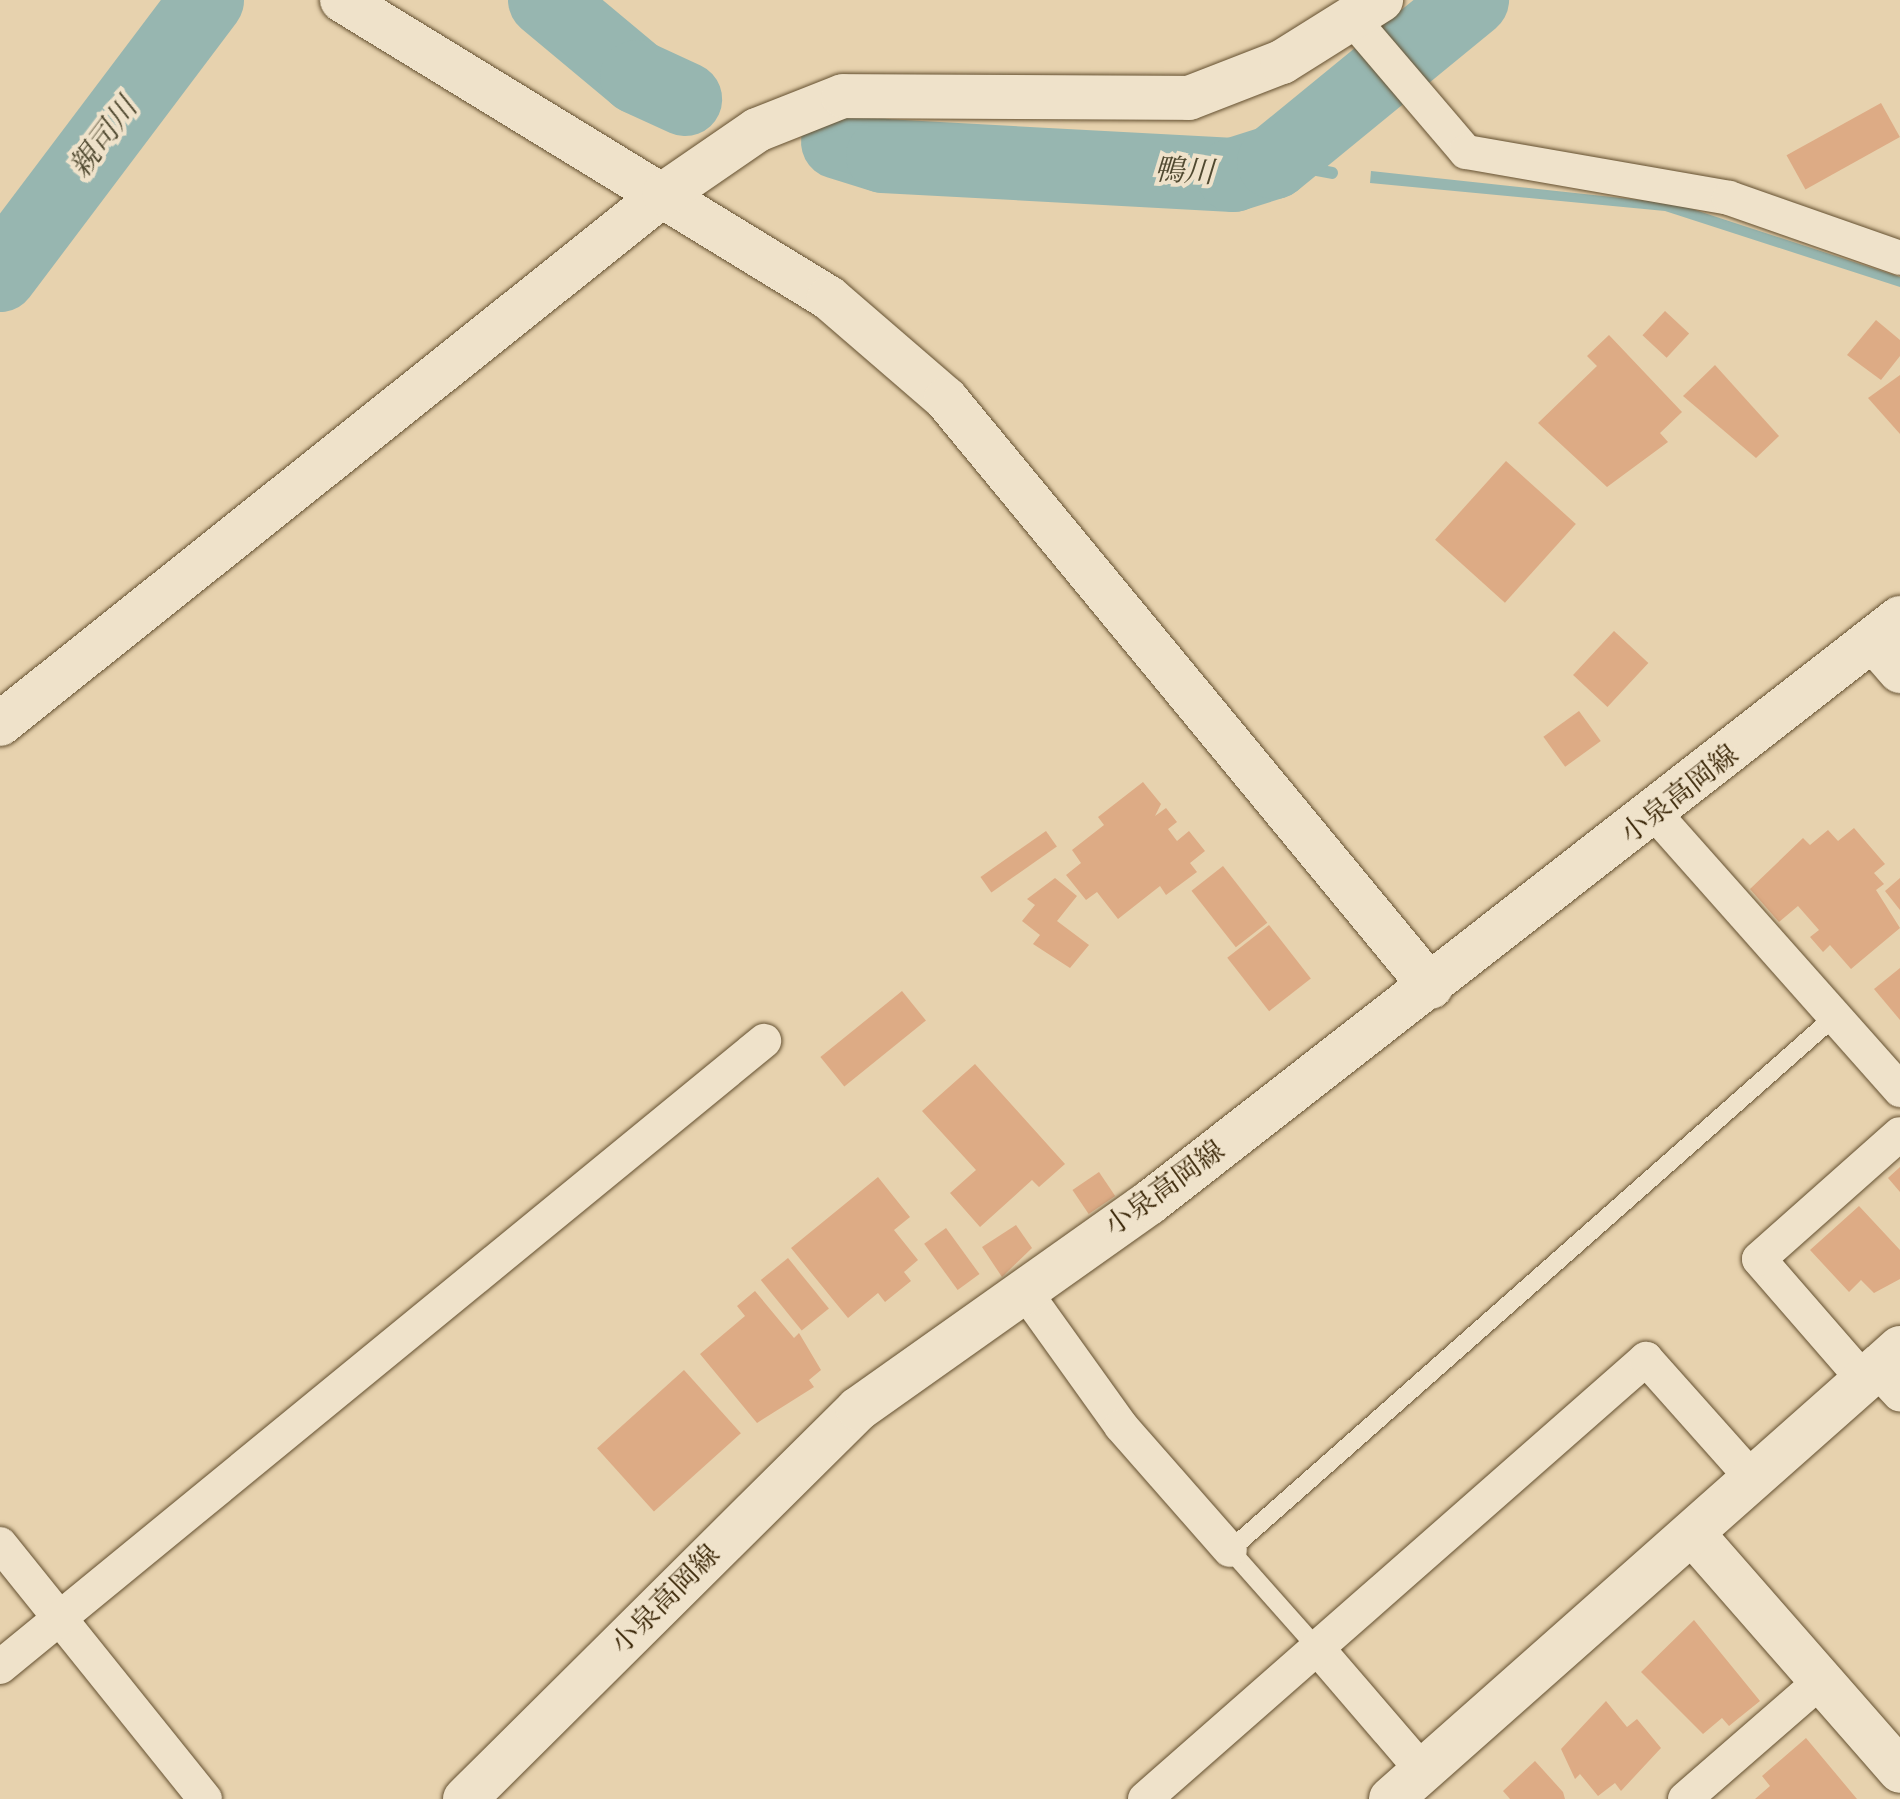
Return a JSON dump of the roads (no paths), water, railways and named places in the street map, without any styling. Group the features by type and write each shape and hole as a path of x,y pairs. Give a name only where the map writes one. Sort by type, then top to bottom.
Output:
{"street":[{"path":"342,0 664,194 829,298 946,399 1431,987"},
{"path":"0,724 664,194 757,130 843,96 1189,98 1282,62 1369,20 1416,91 1466,152 1729,198 1900,258"},
{"name":"小泉高岡線","path":"465,1799 858,1409 1891,643"},
{"path":"1656,815 1900,1090"},
{"path":"0,1667 764,1041"},
{"path":"1391,1799 1753,1479 1885,1373 1759,1259 1900,1134"},
{"path":"1023,1289 1121,1426 1230,1550"},
{"path":"1145,1799 1646,1359 1753,1479"},
{"path":"1692,1533 1900,1771"},
{"path":"0,1544 205,1799"},
{"path":"1318,1649 1423,1771"},
{"path":"1685,1799 1822,1680"}],"lane":[{"path":"1318,1649 1230,1550 1834,1017"}],"water":[{"path":"1371,171 1677,204 1900,277 1900,287 1665,211 1370,183"}],"waterway":[{"name":"親司川","path":"0,275 207,0"},
{"name":"鴨川","path":"545,0 637,77 685,99"},
{"name":"鴨川","path":"838,142 883,156 1233,175 1274,162 1472,0"},
{"path":"1274,162 1332,173"}]}
